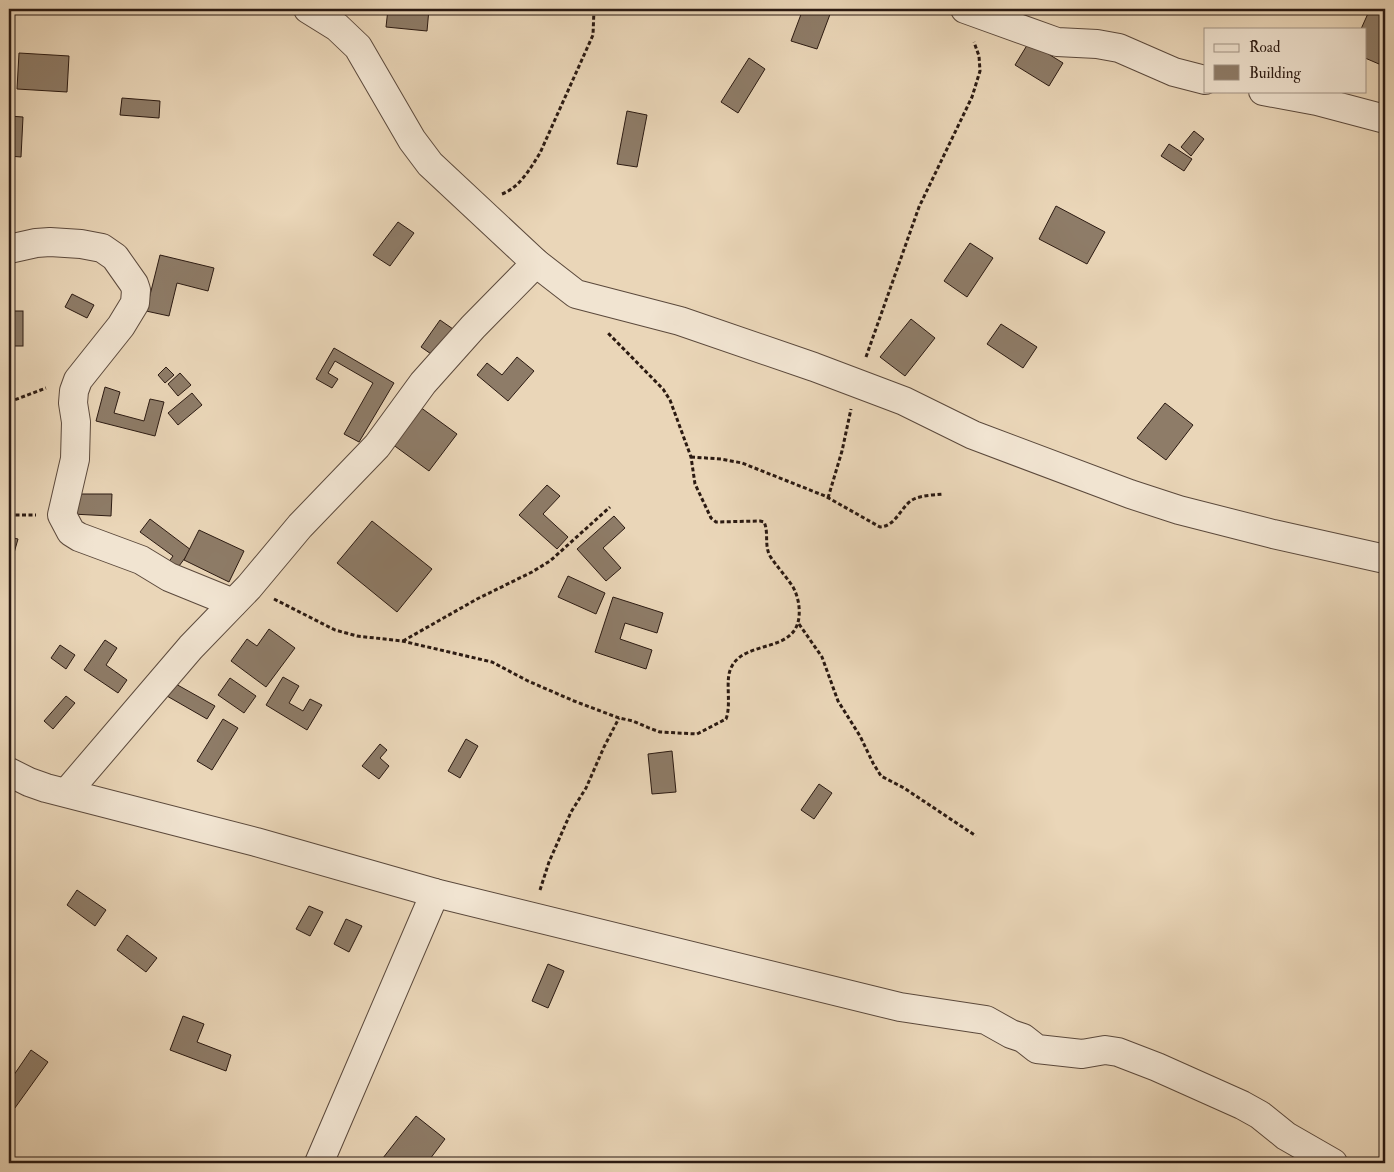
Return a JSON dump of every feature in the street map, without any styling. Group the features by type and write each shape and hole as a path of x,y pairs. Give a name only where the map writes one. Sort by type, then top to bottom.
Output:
{"street":[{"path":"308,9 337,27 358,47 412,140 430,164 536,263 576,294 689,324 805,364 904,402 973,435 1180,510 1385,560"},
{"path":"965,9 1057,42 1119,48 1179,74 1204,80"},
{"path":"1268,92 1317,101 1385,119"},
{"path":"9,249 50,242 102,248 114,257 134,284 136,290 135,303 121,326 78,380 74,391 76,422 75,459 62,515 66,526 79,537 141,560 169,577 241,595"},
{"path":"67,792 191,647 241,595 300,526 377,446 423,383 473,327 536,263"},
{"path":"9,772 29,782 256,842 434,893 900,1007 986,1020 1011,1034 1023,1038 1038,1049 1082,1054 1105,1050 1114,1051 1157,1067 1242,1105 1260,1115 1286,1136 1333,1163"},
{"path":"319,1163 434,893"}],"path":[{"path":"469,201 504,194 512,189 529,171 540,153 593,35 594,9"},
{"path":"828,498 842,451 856,383 919,207 972,97 980,71 979,56 973,40"},
{"path":"241,595 335,630 357,636 402,641 492,662 528,681 619,718 633,720 660,732 697,734 726,719 729,706 729,674 731,667 736,659 750,651 772,645 793,633 798,623 800,611 798,600 793,588 770,555 765,524 760,521 716,522 710,518 695,484 690,457 670,400 663,389 610,337 602,324 594,300"},
{"path":"9,402 34,392 78,380"},
{"path":"690,457 721,459 742,463 828,498 874,525 883,527 898,516 915,499 943,494"},
{"path":"402,641 477,598 532,572 544,564 610,507"},
{"path":"798,623 822,657 828,669 832,688 838,701 860,736 881,776 904,788 976,836"},
{"path":"532,917 549,862 571,812 586,788 619,718"}],"building":[{"path":"388,9 429,9 427,31 386,27"},
{"path":"803,9 832,9 817,49 791,41"},
{"path":"1370,9 1385,9 1385,50 1379,64 1366,58 1366,28 1361,28"},
{"path":"1029,42 1063,63 1049,86 1015,65"},
{"path":"19,53 69,56 67,92 17,89"},
{"path":"749,58 765,69 738,113 721,102"},
{"path":"122,98 160,101 159,118 120,115"},
{"path":"627,111 647,115 637,167 617,164"},
{"path":"9,116 23,117 21,157 9,156"},
{"path":"1194,131 1204,139 1191,156 1181,147"},
{"path":"1169,144 1192,159 1184,171 1161,156"},
{"path":"1056,206 1105,232 1087,264 1039,239"},
{"path":"398,222 414,233 390,266 373,255"},
{"path":"970,243 993,258 967,297 944,281"},
{"path":"160,255 214,268 208,291 177,283 169,316 146,311"},
{"path":"72,294 94,305 87,318 65,307"},
{"path":"9,311 23,311 23,346 9,346"},
{"path":"911,319 935,338 905,376 880,357"},
{"path":"440,320 453,329 434,356 421,347"},
{"path":"1001,324 1037,347 1023,368 987,344"},
{"path":"334,348 394,383 359,442 344,434 373,383 335,361 328,373 338,379 332,388 316,379"},
{"path":"517,357 534,371 508,401 477,375 487,363 502,375"},
{"path":"166,367 174,375 165,383 158,375"},
{"path":"180,373 191,385 178,396 168,384"},
{"path":"105,387 120,392 114,413 144,421 150,399 164,402 155,436 96,421"},
{"path":"192,393 202,405 178,425 168,413"},
{"path":"1165,403 1193,425 1166,460 1137,438"},
{"path":"420,407 457,434 429,471 392,444"},
{"path":"547,485 560,496 543,514 568,537 557,549 519,515"},
{"path":"73,494 112,494 111,516 72,514"},
{"path":"614,516 625,528 603,548 621,568 606,581 577,549"},
{"path":"150,519 191,550 173,574 165,567 173,556 140,532"},
{"path":"372,521 432,569 397,612 337,563"},
{"path":"199,530 244,551 229,582 184,560"},
{"path":"9,537 18,539 14,553 9,552"},
{"path":"568,576 605,593 596,614 558,597"},
{"path":"613,597 663,613 657,633 625,623 620,639 652,650 646,669 595,652"},
{"path":"269,629 295,648 266,687 231,661 247,639 257,646"},
{"path":"105,640 117,648 106,665 127,680 118,693 84,670"},
{"path":"60,645 75,655 66,669 51,658"},
{"path":"283,677 299,686 289,703 303,711 310,699 322,705 307,730 266,705"},
{"path":"230,678 256,696 244,713 218,695"},
{"path":"174,683 215,706 207,719 167,696"},
{"path":"66,696 75,703 53,729 44,721"},
{"path":"223,719 238,728 212,770 197,761"},
{"path":"466,739 478,746 460,778 448,771"},
{"path":"380,744 387,750 380,758 389,766 379,779 362,766"},
{"path":"672,751 676,792 652,794 648,754"},
{"path":"819,784 832,793 814,819 801,810"},
{"path":"77,890 106,910 95,926 67,905"},
{"path":"309,906 323,912 310,936 296,929"},
{"path":"346,919 362,926 349,952 334,944"},
{"path":"127,935 157,958 146,972 117,950"},
{"path":"548,964 564,971 548,1008 532,1001"},
{"path":"183,1016 204,1024 197,1042 231,1055 226,1071 170,1050"},
{"path":"31,1050 48,1062 12,1112 9,1110 9,1082"},
{"path":"416,1116 445,1139 427,1163 379,1163"}]}
